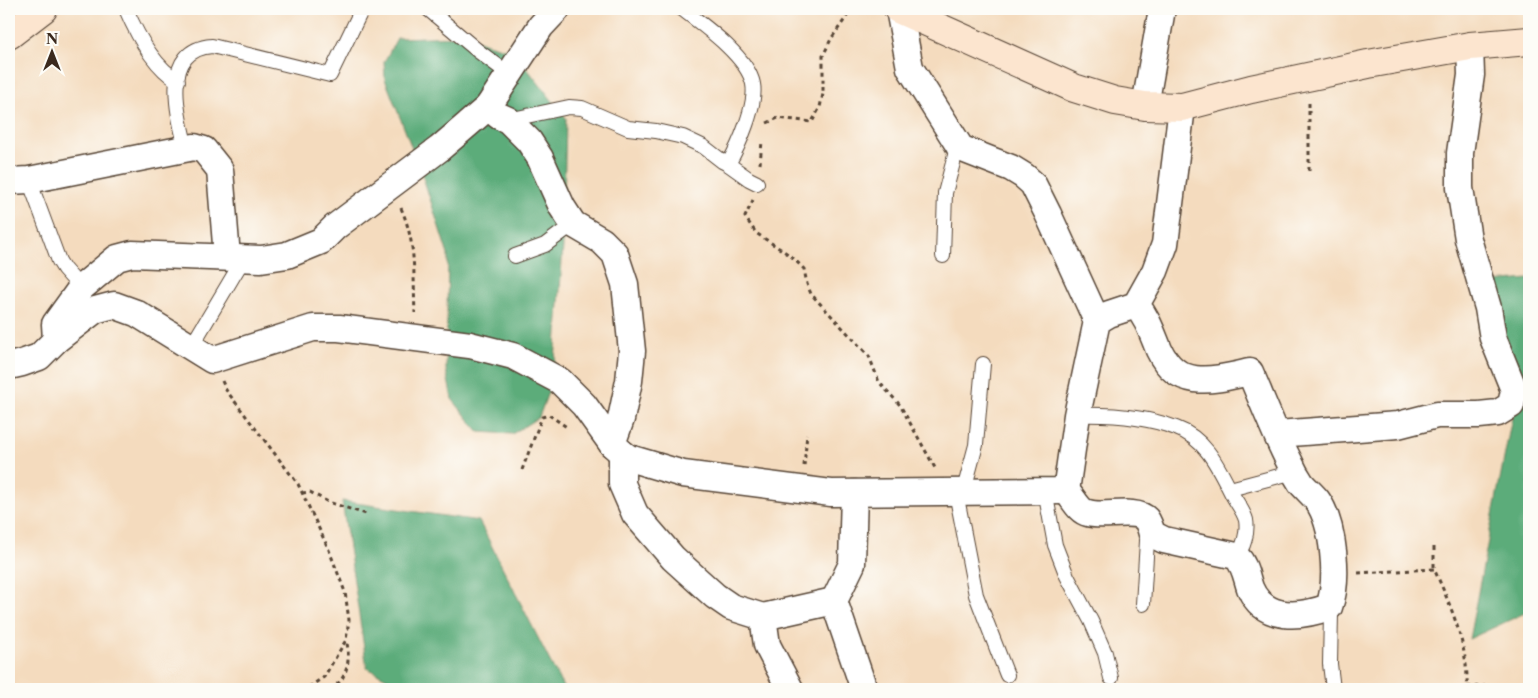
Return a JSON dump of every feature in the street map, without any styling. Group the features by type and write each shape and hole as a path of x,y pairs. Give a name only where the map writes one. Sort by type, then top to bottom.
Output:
{"street":[{"path":"12,25 43,9"},
{"path":"56,340 55,324 81,288 117,258 132,254 260,259 287,255 321,241 335,227 439,149 498,113 509,74 541,26 557,9"},
{"path":"899,9 1074,88 1115,101 1145,106 1182,107 1251,89 1402,57 1470,46 1529,41"},
{"path":"899,9 910,68 960,148 1011,168 1033,184 1097,321 1077,415 1056,491"},
{"path":"1145,106 1162,9"},
{"path":"1277,434 1398,425 1436,415 1479,416 1498,413 1510,405 1514,390 1493,338 1488,308 1468,239 1460,188 1460,153 1471,76 1470,46"},
{"path":"1097,321 1109,314 1136,305 1155,271 1165,244 1182,107"},
{"path":"498,113 529,141 562,207 573,224 602,241 615,254 625,284 632,351 630,381 620,419 617,449 622,484 635,514 673,558 715,596 731,607 763,617 834,601"},
{"path":"19,180 186,148 194,147 204,150 220,170 236,257"},
{"path":"9,366 39,357 56,340 95,310 114,306 136,313 212,360 312,328 339,328 470,345 513,356 560,381 584,405 617,449 628,458 683,474 831,493 1056,491 1072,497 1087,514 1139,515 1146,520 1152,534 1164,540 1236,556 1242,563 1256,599 1265,607 1278,613 1292,616 1309,614 1329,607 1334,595 1334,574 1332,544 1324,515 1317,500 1300,482 1294,472 1250,372 1220,379 1198,380 1180,376 1167,365 1146,318 1136,305"},
{"path":"854,493 852,564 834,601 864,689"},
{"path":"763,617 767,646 790,689"}],"lane":[{"path":"126,9 153,58 166,74 178,81"},
{"path":"186,148 177,102 178,70 189,54 201,47 212,46 330,76 362,9"},
{"path":"428,9 509,74"},
{"path":"682,9 741,61 753,83 753,96 746,123 738,147 728,164"},
{"path":"498,113 569,107 582,108 628,128 656,131 683,137 704,147 757,183"},
{"path":"943,256 944,193 958,144"},
{"path":"19,180 64,270 81,288"},
{"path":"515,256 545,246 573,224"},
{"path":"191,347 236,257"},
{"path":"983,364 976,445 965,486 955,492 976,595 1007,675"},
{"path":"1077,415 1108,414 1139,418 1176,428 1194,436 1210,453 1246,520 1245,538 1240,552 1236,556"},
{"path":"1230,489 1294,472"},
{"path":"1056,491 1055,545 1067,576 1091,621 1105,653 1111,678"},
{"path":"1142,604 1147,541 1152,534"},
{"path":"1329,607 1331,613 1330,664 1333,689"}],"path":[{"path":"765,127 767,122 778,118 812,122 820,107 823,94 823,56 831,39 852,9"},
{"path":"1306,77 1309,91 1309,171"},
{"path":"762,133 756,194 745,217 756,233 791,256 804,269 811,294 869,356 870,364 879,382 900,405 941,479 955,492"},
{"path":"388,187 400,205 408,223 414,260 417,338"},
{"path":"212,360 226,390 298,484 329,550 345,592 349,620 346,640 324,677 303,689"},
{"path":"522,470 542,417 549,415 571,430"},
{"path":"801,489 807,434"},
{"path":"302,493 310,492 328,502 369,515"},
{"path":"1434,547 1434,569 1459,634 1466,660 1467,688 1529,684"},
{"path":"1334,574 1434,569"},
{"path":"330,689 341,681 347,664 349,649 346,640"}],"green space":[{"path":"462,36 514,52 566,118 563,246 554,376 539,417 512,434 479,432 452,399 446,370 448,255 422,174 385,79 384,62 397,38"},
{"path":"1529,279 1529,611 1469,639 1517,391 1493,282"},
{"path":"342,501 479,521 564,689 408,689 367,668"}]}
